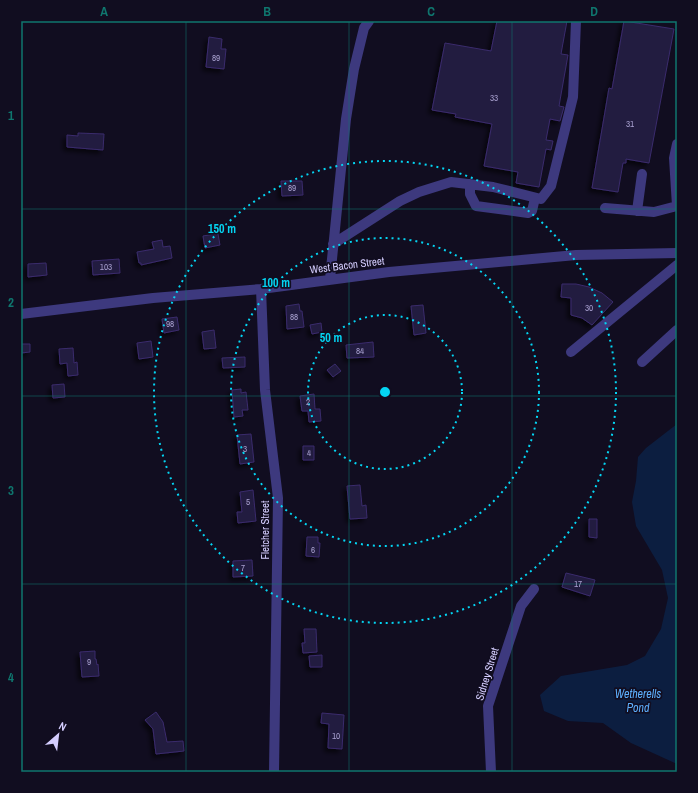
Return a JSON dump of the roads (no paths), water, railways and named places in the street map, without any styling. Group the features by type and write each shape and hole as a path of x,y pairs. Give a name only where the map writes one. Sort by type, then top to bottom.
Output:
{"street":[{"path":"330,279 342,177 346,119 354,69 364,28 369,21"},
{"path":"333,244 400,202 419,192 451,182 493,187 541,199 551,186 573,97 576,21"},
{"path":"605,208 654,212 677,206 674,158 677,144"},
{"path":"637,211 642,174"},
{"path":"470,184 470,194 476,206 528,213 532,211 535,198"},
{"name":"West Bacon Street","path":"21,314 154,298 261,289 330,279 576,255 677,253"},
{"path":"571,352 677,265"},
{"name":"Fletcher Street","path":"261,289 265,390 278,498 274,772"},
{"path":"642,362 677,330"},
{"name":"Sidney Street","path":"491,772 488,706 521,606 534,589"}],"water":[{"name":"Wetherells Pond","path":"677,424 677,764 631,743 603,723 568,721 544,711 540,695 561,676 627,665 645,656 661,629 668,598 662,570 636,526 632,502 638,457 646,448"}]}
